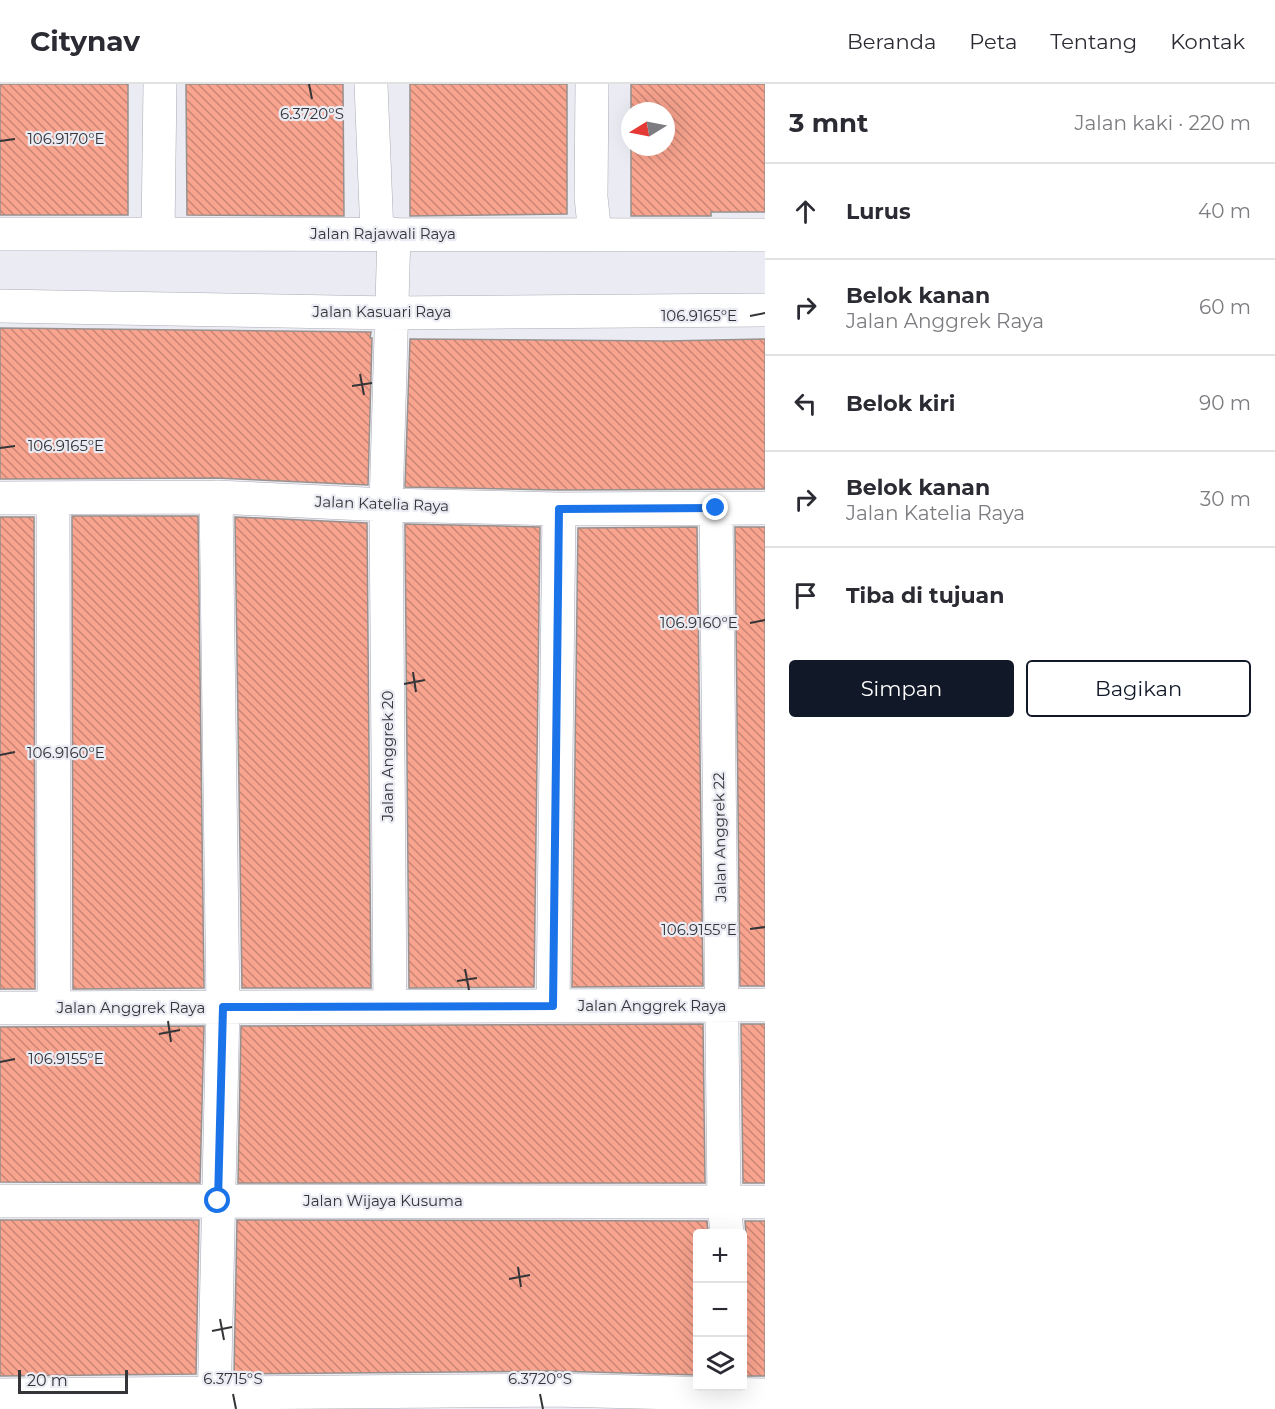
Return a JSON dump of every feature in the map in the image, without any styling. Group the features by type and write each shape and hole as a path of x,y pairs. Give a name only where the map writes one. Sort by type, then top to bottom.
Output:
{"street":[{"path":"158,234 160,84"},
{"name":"Jalan Anggrek 20","path":"371,84 386,234 391,313 386,505 390,1006"},
{"path":"592,84 591,197 595,235"},
{"name":"Jalan Rajawali Raya","path":"0,234 765,235"},
{"name":"Jalan Kasuari Raya","path":"0,306 391,313 765,310"},
{"path":"214,1400 223,1007 216,497"},
{"name":"Jalan Katelia Raya","path":"0,498 216,497 386,505 559,509 765,508"},
{"path":"53,498 54,1008"},
{"name":"Jalan Anggrek 22","path":"716,508 726,1218"},
{"path":"553,1006 559,509"},
{"name":"Jalan Anggrek Raya","path":"0,1008 765,1005"},
{"name":"Jalan Wijaya Kusuma","path":"0,1202 218,1201 726,1218 765,1202"},
{"path":"0,1395 53,1401 214,1400 553,1390 747,1397"}],"building":[{"path":"0,84 128,84 128,215 0,215"},
{"path":"186,84 343,84 344,216 187,215"},
{"path":"410,84 567,84 567,214 410,216"},
{"path":"631,84 765,84 765,212 711,212 711,216 631,216 631,156 675,156 675,102 631,102"},
{"path":"0,328 371,332 368,485 216,478 0,479"},
{"path":"410,339 666,341 765,339 765,489 559,490 405,487"},
{"path":"72,516 198,516 204,988 73,989"},
{"path":"0,517 34,517 35,989 0,989"},
{"path":"235,517 367,523 371,988 242,988"},
{"path":"405,524 540,527 534,987 409,988"},
{"path":"697,527 703,986 572,987 578,528"},
{"path":"735,527 765,527 765,986 740,986"},
{"path":"703,1024 705,1183 238,1183 241,1026"},
{"path":"741,1024 765,1024 765,1183 743,1183"},
{"path":"204,1026 200,1183 0,1182 0,1027"},
{"path":"0,1220 199,1220 196,1374 0,1376"},
{"path":"237,1220 707,1221 708,1229 693,1229 693,1375 553,1371 234,1374"},
{"path":"745,1221 765,1221 765,1376 747,1376"}],"route":[{"path":"218,1201 223,1007 553,1006 559,509 716,508"}]}
